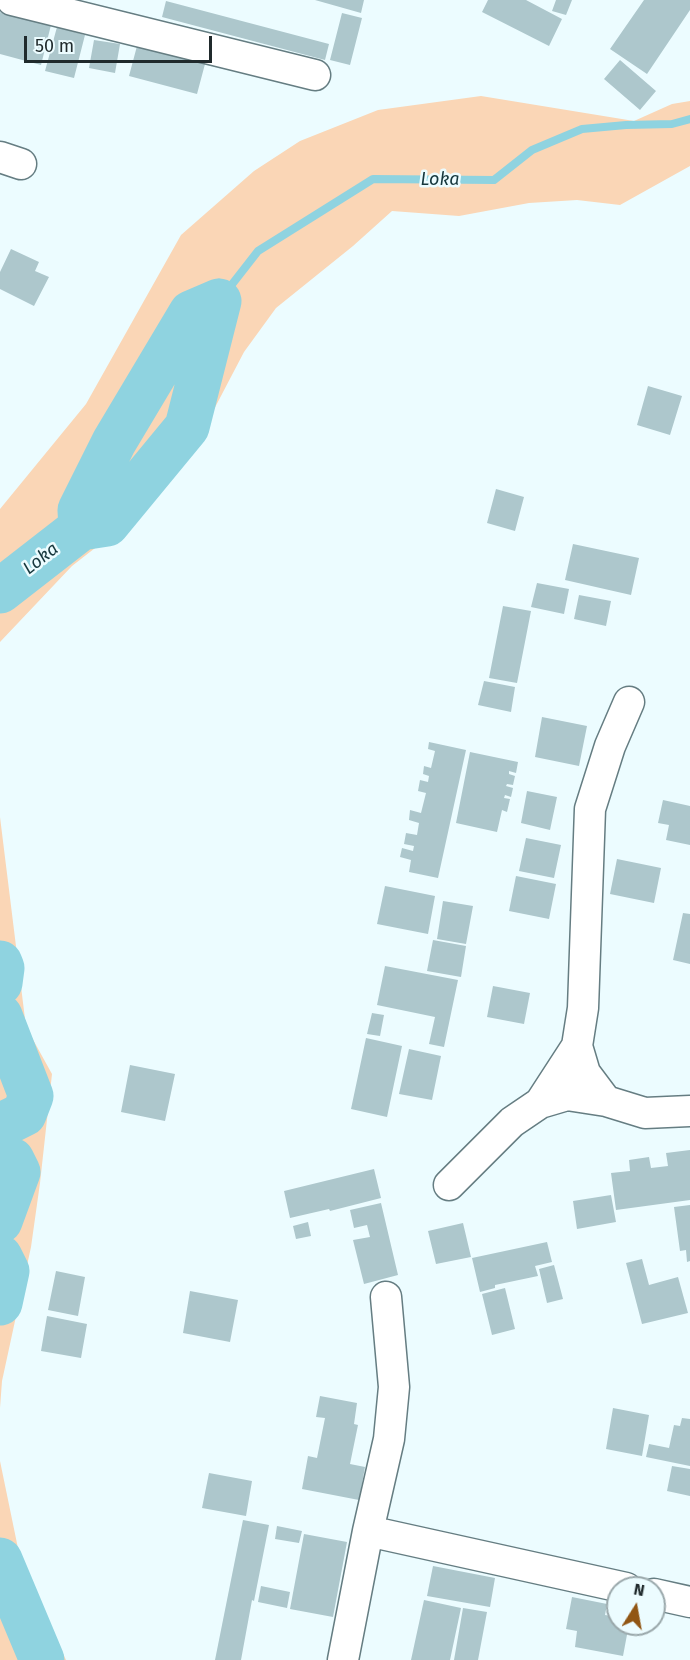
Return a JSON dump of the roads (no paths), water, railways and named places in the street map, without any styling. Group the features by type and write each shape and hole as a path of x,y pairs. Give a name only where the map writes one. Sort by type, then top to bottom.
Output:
{"street":[{"path":"12,0 315,75"},
{"path":"540,1104 577,1046 583,1008 590,809 610,746 629,702"},
{"path":"577,1046 585,1073 606,1101"},
{"path":"449,1185 512,1122 540,1104 567,1095 606,1101 645,1113 690,1111"},
{"path":"343,1660 389,1439 394,1387 386,1297"},
{"path":"368,1532 606,1584"},
{"path":"666,1597 690,1602"}],"waterway":[{"name":"Loka","path":"219,301 258,251 373,179 494,180 532,150 582,129 672,124 690,119"},
{"name":"Loka","path":"81,528 80,510 114,442 191,313 219,301"},
{"name":"Loka","path":"0,591 81,528 107,524 187,427 219,301"},
{"name":"Loka","path":"0,963 2,968 0,983"},
{"name":"Loka","path":"0,1016 31,1096 24,1114 0,1128"},
{"name":"Loka","path":"0,1161 12,1160 18,1172 0,1221"},
{"name":"Loka","path":"0,1257 7,1271 0,1303"},
{"name":"Loka","path":"0,1560 42,1660"}]}
